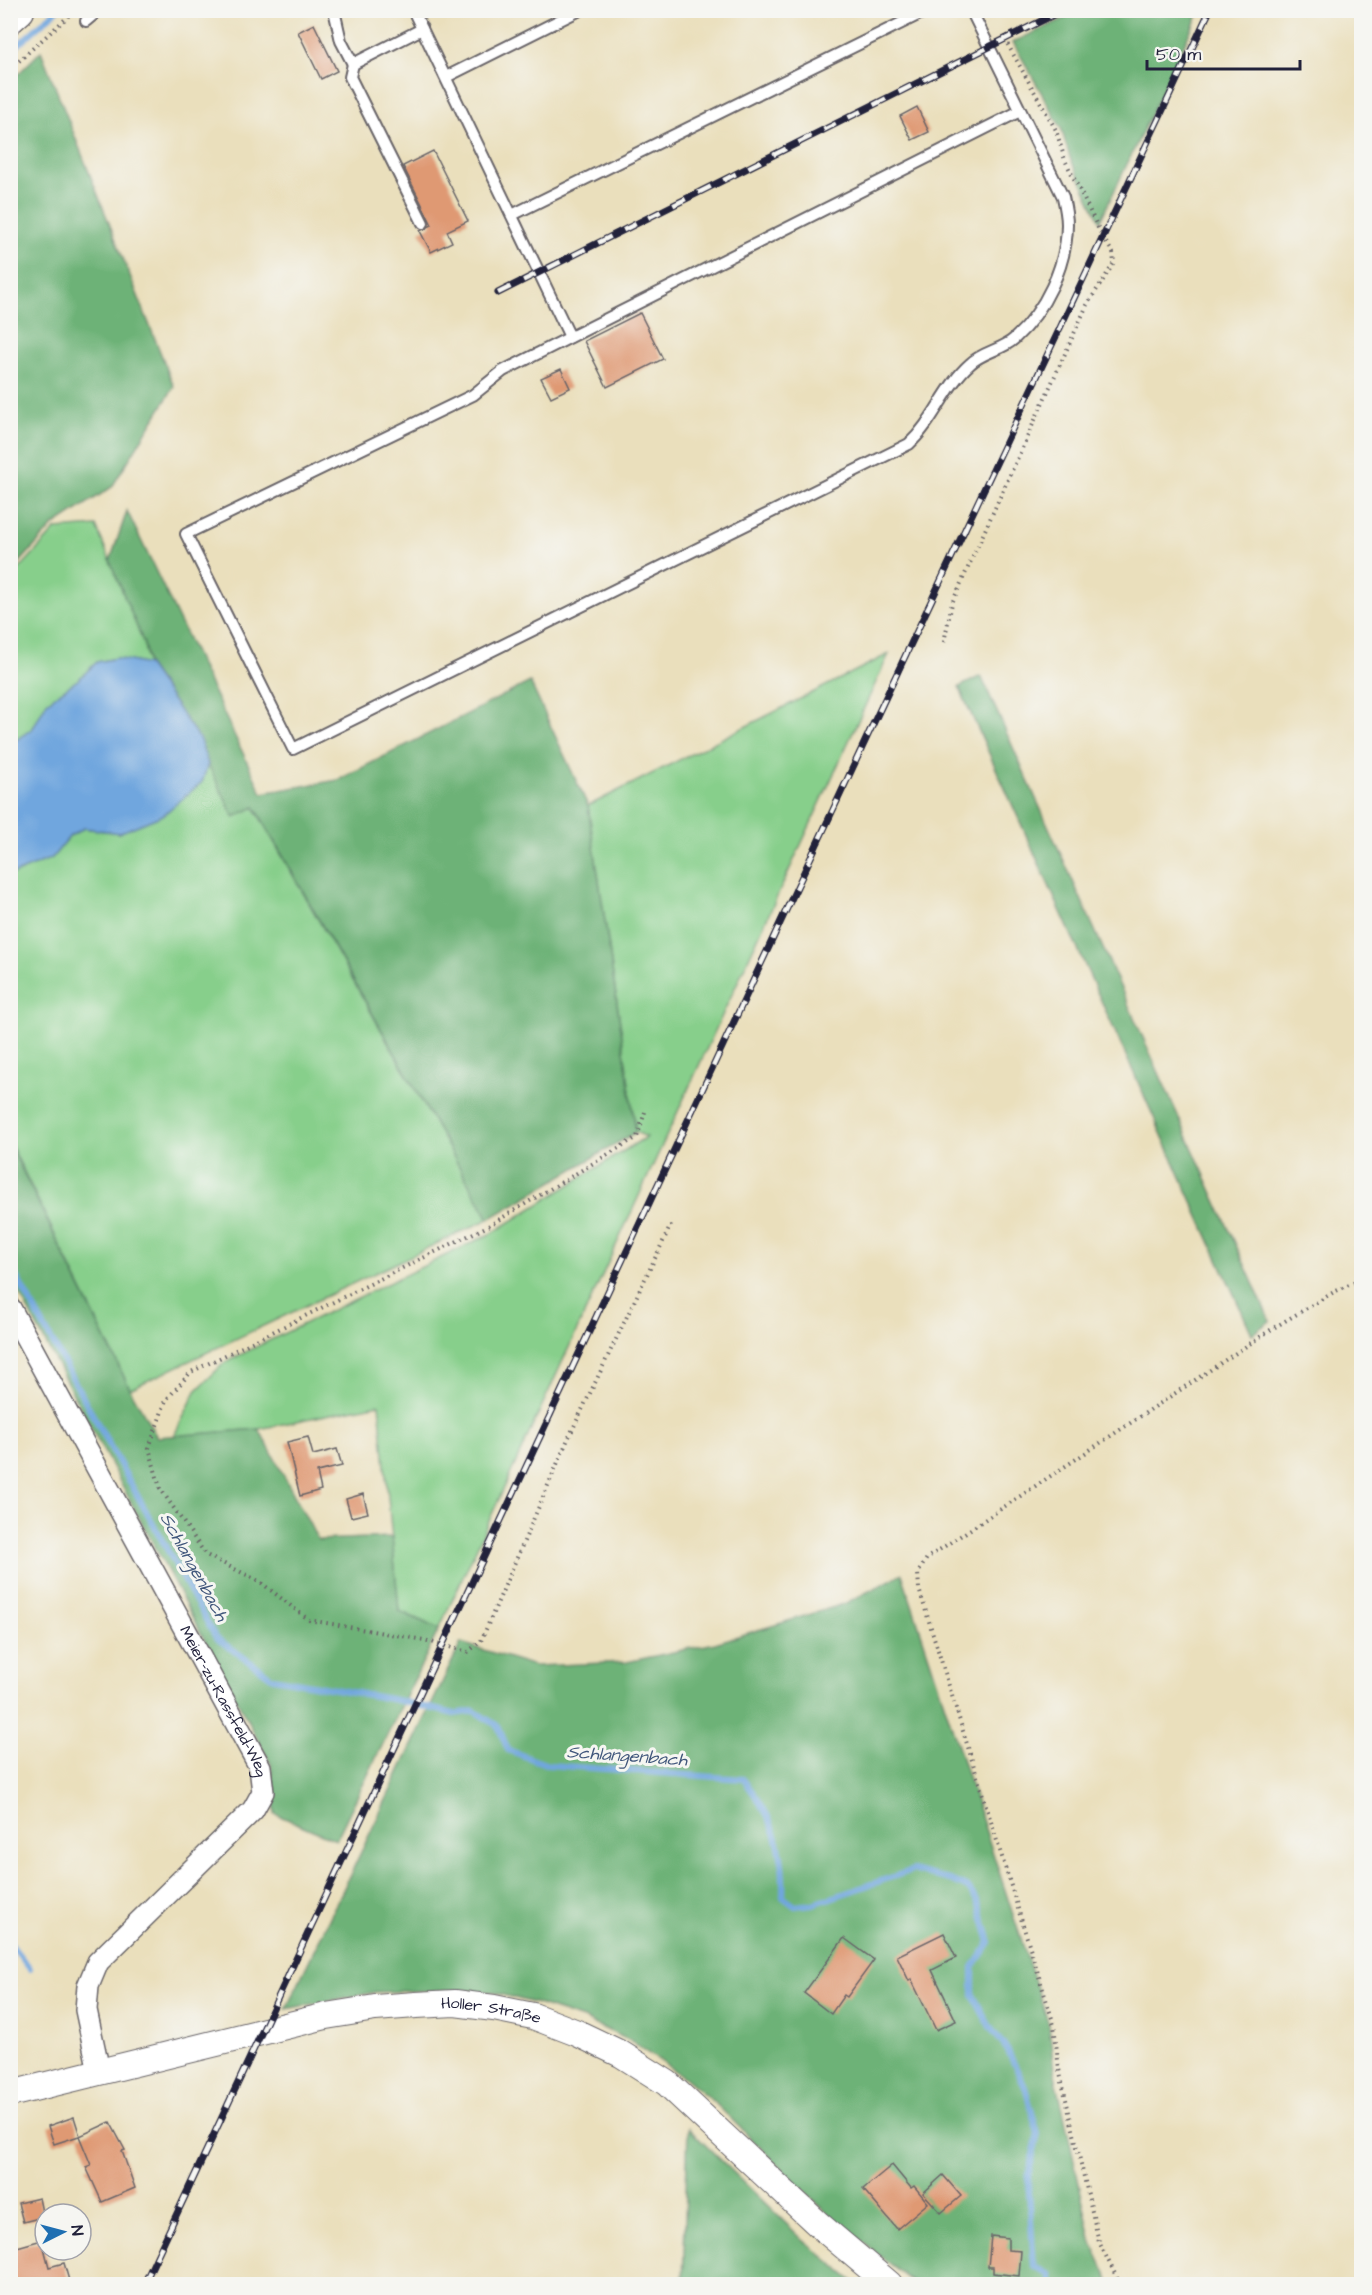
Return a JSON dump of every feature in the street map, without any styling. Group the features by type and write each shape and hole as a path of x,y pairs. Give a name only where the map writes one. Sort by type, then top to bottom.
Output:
{"main road":[{"path":"10,18 19,10"}],"street":[{"name":"Meier-zu-Rassfeld-Weg","path":"10,1308 260,1767 263,1792 253,1810 99,1962 88,1986 86,2010 99,2071"},
{"name":"Holler Straße","path":"10,2094 326,2016 375,2008 455,2003 533,2016 578,2033 621,2054 667,2083 818,2223 889,2284"}],"lane":[{"path":"86,21 99,10"},
{"path":"334,10 341,41 353,64 350,77 423,223"},
{"path":"412,10 570,337"},
{"path":"446,77 580,10"},
{"path":"512,215 928,10"},
{"path":"971,10 1064,197 1068,222 1062,261 1050,291 1013,340 971,362 960,374 922,432 909,444 293,749 186,534 473,395 503,371 1020,111"},
{"path":"353,64 422,29"}],"path":[{"path":"10,69 75,10"},
{"path":"944,642 952,603 1087,305 1114,263 1113,253 1103,238 1065,160 1056,130 1000,30"},
{"path":"645,1112 637,1137 490,1226 191,1372 166,1400 149,1448 160,1488 206,1555 259,1581 309,1620 424,1640 468,1652 481,1641 568,1439 671,1225"},
{"path":"1120,2284 1099,2242 1059,2069 1054,2025 919,1589 918,1573 927,1558 1252,1342 1334,1292 1362,1280"}],"green space":[{"path":"1081,11 1200,11 1100,221 1070,158 1061,128 1013,42"},
{"path":"41,51 174,387 112,487 53,526 11,572 11,81"},
{"path":"127,511 262,793 338,780 530,682 588,806 636,1132 489,1219 255,807 234,817 208,764 200,740 148,665 144,644 110,561"},
{"path":"96,526 144,644 148,665 117,658 97,662 79,679 47,702 33,728 11,744 10,579 56,529"},
{"path":"889,654 439,1629 399,1611 379,1404 259,1429 174,1436 196,1391 225,1362 494,1232 646,1137 636,1132 588,806"},
{"path":"981,676 1270,1321 1252,1334 959,687"},
{"path":"208,764 234,817 254,807 489,1219 130,1389 11,1145 11,875 52,858 70,836 84,828 119,833 202,782"},
{"path":"10,1145 130,1389 157,1437 259,1429 318,1540 392,1537 399,1611 439,1629 336,1840 275,1814 271,1764 11,1278"},
{"path":"902,1574 1049,2025 1054,2070 1092,2243 1111,2284 918,2284 907,2278 827,2213 716,2104 685,2078 631,2041 583,2019 491,1992 456,1990 376,1992 286,2009 461,1643 535,1666 627,1662 715,1643 844,1604"},
{"path":"688,2128 803,2240 857,2284 683,2284"}],"water":[{"path":"117,658 148,665 200,740 208,764 202,782 163,815 119,833 84,828 70,836 52,858 11,875 11,744 33,728 47,702 79,679 97,662"}],"building":[{"path":"314,24 337,71 321,79 298,32"},
{"path":"917,107 929,132 912,140 900,116"},
{"path":"433,151 468,221 447,231 452,242 431,252 420,231 432,225 403,166"},
{"path":"640,313 663,359 607,387 584,341"},
{"path":"561,369 570,388 551,397 541,378"},
{"path":"308,1437 313,1455 337,1449 342,1466 317,1472 321,1490 300,1496 287,1442"},
{"path":"363,1494 368,1513 351,1517 346,1499"},
{"path":"944,1933 956,1958 932,1970 956,2021 936,2030 897,1956"},
{"path":"844,1938 874,1960 847,1997 844,1995 831,2014 804,1993"},
{"path":"74,2117 80,2136 110,2122 125,2150 122,2151 135,2188 102,2202 86,2167 91,2165 79,2136 54,2144 48,2126"},
{"path":"892,2165 911,2188 914,2186 928,2203 897,2229 863,2189"},
{"path":"943,2175 961,2196 941,2213 923,2193"},
{"path":"39,2198 40,2202 33,2202 33,2220 23,2222 18,2203"},
{"path":"991,2236 1008,2238 1008,2250 1021,2251 1019,2276 993,2273 993,2267 988,2267"},
{"path":"33,2243 33,2262 48,2262 49,2267 64,2263 70,2284 14,2284 10,2271 10,2249"}],"waterway":[{"path":"10,52 57,10"},
{"name":"Schlangenbach","path":"10,1265 216,1638 273,1678 396,1700 454,1714 474,1711 498,1726 508,1750 548,1765 743,1779 770,1820 782,1863 783,1897 795,1906 813,1904 913,1870 953,1881 968,1888 978,1902 990,1942 973,1967 973,1995 990,2027 1008,2051 1025,2087 1038,2134 1028,2176 1034,2267 1051,2275 1051,2284"},
{"path":"10,1943 30,1969"}],"railway":[{"path":"498,293 1063,10"},
{"path":"144,2284 875,720 1210,10"}]}
